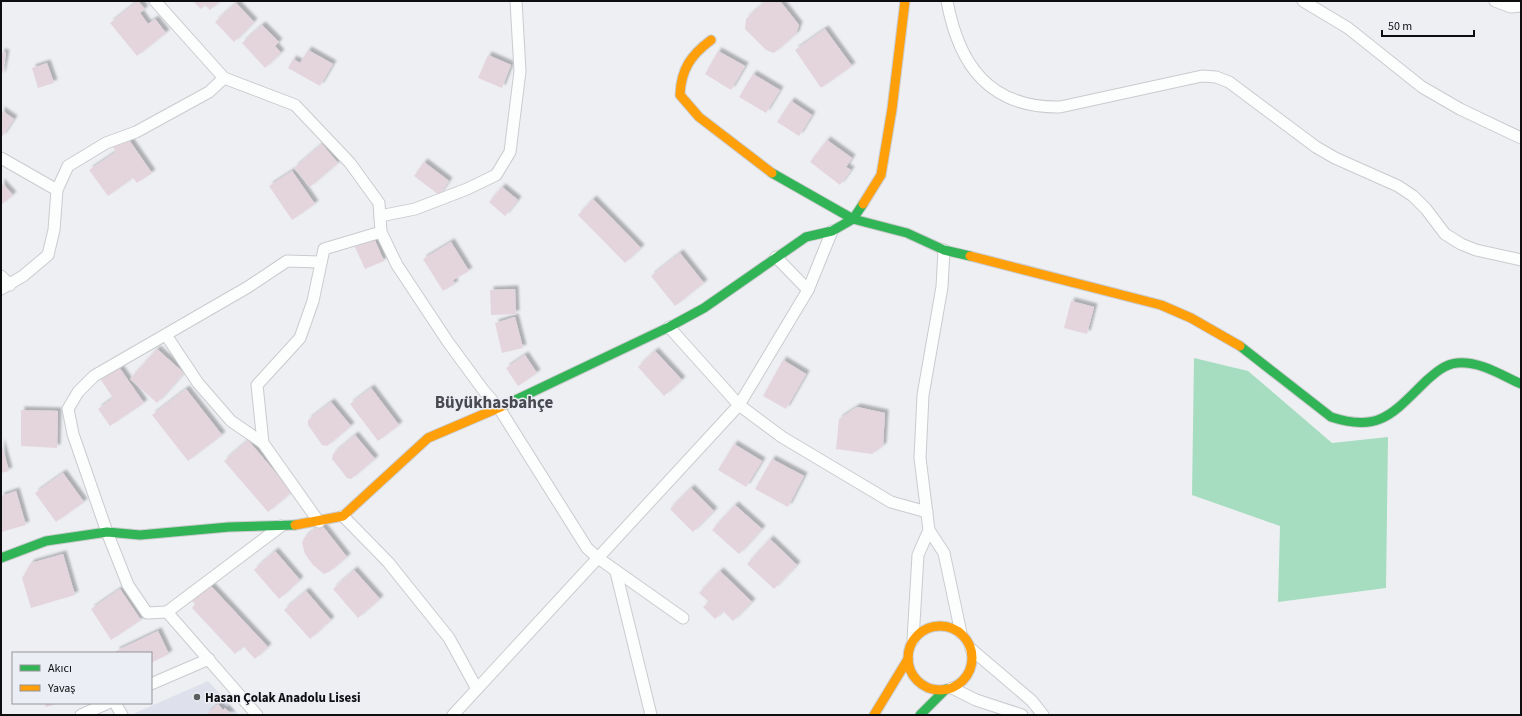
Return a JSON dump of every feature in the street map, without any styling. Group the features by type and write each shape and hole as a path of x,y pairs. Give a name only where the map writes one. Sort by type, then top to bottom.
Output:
{"street":[{"path":"155,1 224,78 295,106 350,163 379,203 381,232 397,265 421,302 475,378 500,408 587,548 616,572 683,618"},
{"path":"380,216 415,209 467,189 496,175 510,152 520,70 516,1"},
{"path":"1,558 46,541 107,532 140,535 229,527 302,525 343,516 428,438 500,408 669,327 704,308 776,257 806,238 832,231 853,219 881,175 892,109 904,1"},
{"path":"947,1 956,38 974,69 986,82 1003,96 1020,103 1039,108 1060,107 1202,76 1216,77 1240,89 1316,147 1335,158 1398,186 1413,196 1426,209 1445,234 1461,244 1476,250 1521,260"},
{"path":"1303,1 1348,28 1422,87 1460,109 1521,138"},
{"path":"1495,1 1511,7 1521,6"},
{"path":"711,40 687,61 680,78 680,95 699,117 770,171 853,219 907,233 944,250 1161,305 1191,318 1243,348 1331,417 1348,424 1366,424 1379,421 1393,412 1430,376 1443,367 1457,363 1470,363 1521,384"},
{"path":"1,276 5,287 41,263 48,255 54,230 57,190 68,166 106,143 136,132 209,92 224,78"},
{"path":"1,158 57,190"},
{"path":"454,715 739,405 808,290 832,231"},
{"path":"263,443 257,385 300,338 313,301 324,249 381,232"},
{"path":"944,250 942,287 923,395 920,458 929,530 944,553 961,633"},
{"path":"776,257 808,290"},
{"path":"281,526 167,612 147,613 128,585 107,532 73,434 68,409 78,392 94,376 166,336 248,287 287,261 321,262"},
{"path":"669,327 739,405 782,437 891,502 926,512"},
{"path":"166,336 198,383 231,421 263,443 318,522"},
{"path":"343,516 388,562 449,638 477,689"},
{"path":"874,715 908,659 914,640 918,555 929,530"},
{"path":"616,572 651,715"},
{"path":"167,612 257,715"},
{"path":"914,640 923,631 935,626 949,626 961,633 969,643 973,656 970,669 963,680 949,688 920,715"},
{"path":"971,649 1032,701 1043,715"},
{"path":"152,684 209,659"},
{"path":"908,659 912,672 920,682 932,689 949,688 976,700 1022,715"},
{"path":"81,715 106,704"},
{"path":"116,704 122,715"}],"shaded area":[{"name":"Hasan Çolak Anadolu Lisesi","path":"208,681 239,715 135,715 135,713"}],"green space":[{"path":"1194,358 1248,371 1332,443 1388,437 1386,588 1278,602 1280,526 1192,495"}],"building":[{"path":"138,1 145,9 140,13 148,24 155,19 166,33 137,56 110,23"},
{"path":"193,1 220,1 210,10 205,5 201,9"},
{"path":"766,1 780,1 799,25 796,34 774,53 766,50 745,29 746,19"},
{"path":"236,3 254,22 234,42 215,22"},
{"path":"262,25 279,42 275,46 281,53 265,68 242,43"},
{"path":"825,29 852,66 821,88 795,50"},
{"path":"308,50 333,64 320,86 288,68 293,59 300,63"},
{"path":"718,51 745,66 731,90 705,74"},
{"path":"1,52 6,53 2,75 1,75"},
{"path":"488,55 511,65 502,88 478,78"},
{"path":"47,63 54,83 38,88 32,68"},
{"path":"753,74 780,90 766,113 739,97"},
{"path":"791,101 812,115 799,136 777,122"},
{"path":"1,110 14,119 1,138"},
{"path":"127,137 152,173 137,183 133,178 108,196 89,170 116,152 113,147"},
{"path":"827,140 852,158 846,167 851,170 840,185 810,162"},
{"path":"322,144 338,163 310,187 294,168"},
{"path":"424,162 449,181 439,195 414,176"},
{"path":"292,171 315,204 292,220 269,186"},
{"path":"1,182 13,195 1,205"},
{"path":"502,187 518,200 505,216 489,202"},
{"path":"593,199 641,248 625,263 578,215"},
{"path":"373,236 384,261 365,269 354,245"},
{"path":"451,242 469,271 453,280 455,284 443,291 423,259"},
{"path":"680,253 704,283 675,306 651,276"},
{"path":"515,289 516,314 491,315 490,290"},
{"path":"1071,301 1094,307 1087,334 1064,328"},
{"path":"515,317 523,348 502,353 495,323"},
{"path":"157,349 184,373 157,403 130,379"},
{"path":"655,351 682,380 664,396 638,367"},
{"path":"525,355 537,373 518,386 506,368"},
{"path":"783,360 806,374 786,409 763,396"},
{"path":"119,367 144,403 110,426 98,409 113,398 101,380"},
{"path":"371,388 399,425 378,441 350,404"},
{"path":"186,389 222,435 188,461 152,415"},
{"path":"331,402 351,426 327,446 322,445 308,425 308,420"},
{"path":"857,407 885,413 883,446 872,454 836,449 839,419"},
{"path":"21,410 58,411 57,448 21,446"},
{"path":"355,435 375,459 351,479 347,478 332,459 333,454"},
{"path":"248,440 292,492 268,512 224,461"},
{"path":"1,442 9,471 1,473"},
{"path":"734,444 762,461 746,487 718,470"},
{"path":"772,459 804,476 788,507 755,489"},
{"path":"63,473 84,502 56,522 35,493"},
{"path":"691,488 714,511 693,532 670,509"},
{"path":"16,491 26,525 1,532 1,496"},
{"path":"735,505 762,529 739,554 712,530"},
{"path":"321,524 347,557 329,572 324,574 313,565 305,554 302,543 304,538"},
{"path":"770,539 797,565 774,589 747,564"},
{"path":"275,551 300,580 279,599 254,570"},
{"path":"63,554 75,595 31,608 22,578 31,563"},
{"path":"354,570 380,599 358,618 333,589"},
{"path":"720,571 752,602 733,621 723,611 715,619 703,607 709,602 699,593"},
{"path":"210,585 268,647 255,659 243,646 235,654 192,608 195,604 192,601"},
{"path":"120,589 141,620 111,640 91,609"},
{"path":"306,591 331,620 310,639 284,610"},
{"path":"158,631 169,654 152,662 152,652 116,651"},
{"path":"45,704 56,704 46,707"},
{"name":"Hasan Çolak Anadolu Lisesi","path":"218,704 223,710 225,708 232,715 206,715"}],"traffic: fast":[{"path":"772,173 853,219 907,233 944,250 970,256"},
{"path":"505,405 669,327 704,308 806,237 832,231 853,219 863,204"},
{"path":"1240,346 1331,417 1362,423 1374,421 1394,411 1437,372 1444,367 1457,363 1482,366 1521,384"},
{"path":"1,558 46,541 107,532 140,535 229,527 295,525"},
{"path":"920,715 946,689"}],"traffic: slow":[{"path":"863,204 881,175 892,109 905,1"},
{"path":"711,40 698,51 688,63 682,78 680,95 699,117 772,173"},
{"path":"970,256 1161,305 1191,318 1240,346"},
{"path":"295,525 343,516 428,438 505,405"},
{"path":"940,626 952,628 963,635 970,646 972,658 970,670 963,681 952,688 940,690 928,688 917,681 910,670 908,658 910,646 917,635 928,628 940,626"},
{"path":"874,715 908,659"}],"place":[{"name":"Hasan Çolak Anadolu Lisesi","path":"197,697"}],"district":[{"name":"Büyükhasbahçe","path":"494,402"}]}
